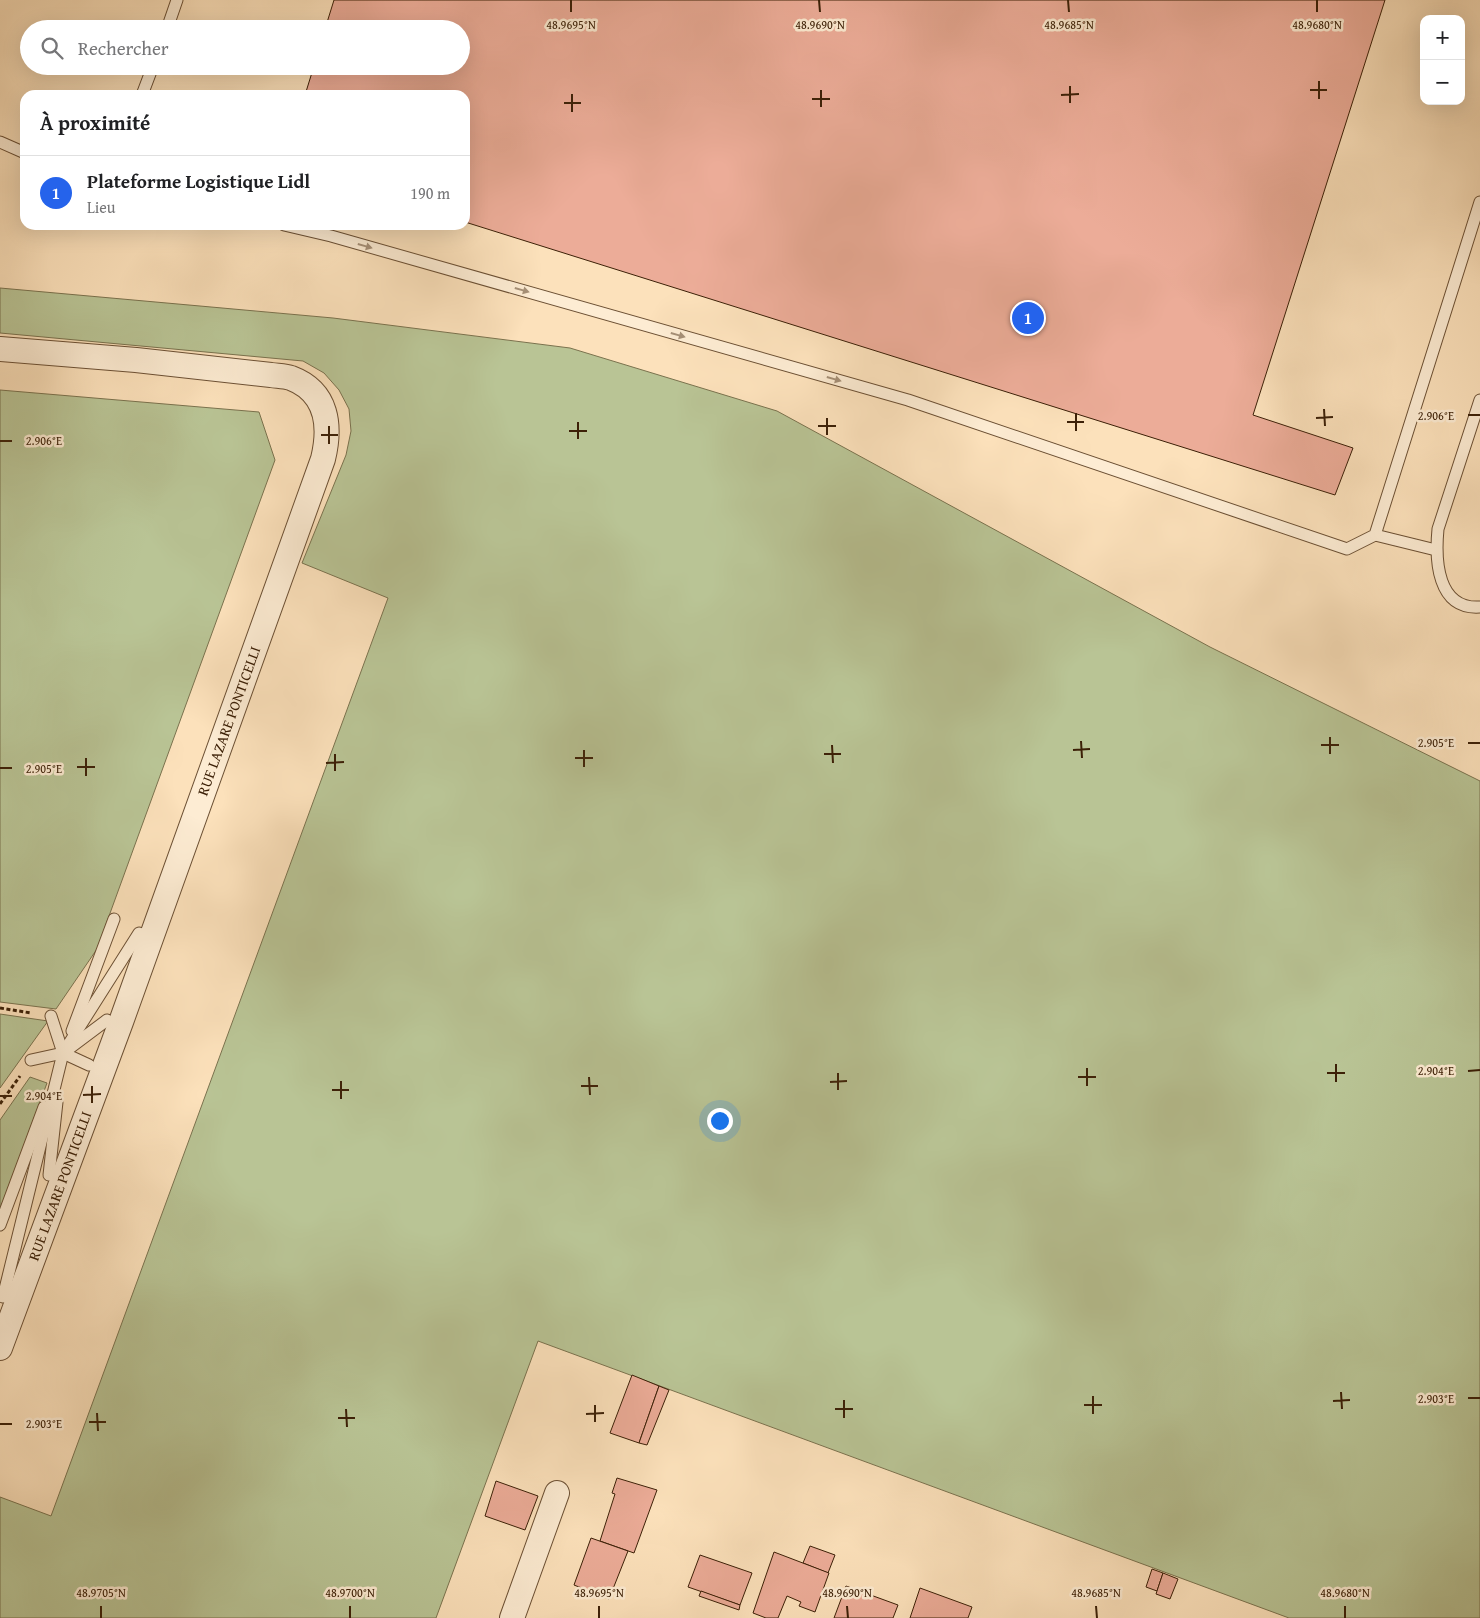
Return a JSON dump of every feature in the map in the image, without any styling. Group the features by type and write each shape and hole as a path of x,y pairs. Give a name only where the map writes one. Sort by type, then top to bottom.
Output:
{"street":[{"name":"RUE LAZARE PONTICELLI","path":"0,349 136,360 290,378 315,393 328,424 327,442 323,459 118,1030 0,1348"},
{"path":"520,1616 557,1493"}],"lane":[{"path":"170,20 177,0"},
{"path":"144,90 150,75"},
{"path":"0,142 20,151"},
{"path":"1375,535 1480,202"},
{"path":"305,230 908,400 1347,549 1375,535 1436,550"},
{"path":"1480,400 1438,529 1436,550 1440,577 1448,594 1458,603 1480,607"},
{"path":"0,1225 114,919"},
{"path":"3,1297 63,1054 139,933"},
{"path":"48,1175 63,1054 51,1016"},
{"path":"31,1060 63,1054 106,1020"},
{"path":"63,1054 89,1065"}],"path":[{"path":"0,1008 51,1016"},
{"path":"0,1104 31,1060"}],"green space":[{"path":"0,288 333,318 570,348 777,411 1210,647 1480,781 1480,1618 1289,1618 538,1341 436,1618 0,1618 0,1497 51,1516 388,598 302,563 346,455 351,431 349,409 339,390 324,373 303,361 0,333"},
{"path":"0,390 259,412 275,460 97,949 56,1009 0,1002"},
{"path":"0,1014 48,1021 0,1088"},
{"path":"30,1077 47,1083 0,1210 0,1120"}],"building":[{"path":"334,0 1385,0 1253,415 1353,448 1335,495 470,224 470,90 307,90 311,75 470,75 470,20 328,20"},
{"path":"632,1375 659,1386 639,1443 610,1433"},
{"path":"659,1386 669,1390 647,1445 639,1443"},
{"path":"617,1478 657,1490 634,1553 600,1541 615,1494 612,1493"},
{"path":"496,1481 538,1496 525,1530 485,1516"},
{"path":"591,1538 628,1551 609,1599 574,1585"},
{"path":"810,1546 835,1555 828,1573 803,1563"},
{"path":"774,1552 829,1573 815,1612 799,1606 801,1602 787,1596 778,1618 766,1618 753,1613"},
{"path":"700,1555 752,1573 740,1605 688,1587"},
{"path":"1152,1569 1163,1573 1157,1591 1146,1587"},
{"path":"1163,1573 1178,1579 1170,1599 1156,1594"},
{"path":"846,1586 898,1605 893,1618 834,1618"},
{"path":"920,1588 972,1607 968,1618 910,1618"},
{"path":"701,1591 740,1605 739,1610 699,1596"}],"place":[{"name":"Plateforme Logistique Lidl","path":"1028,318"}]}
